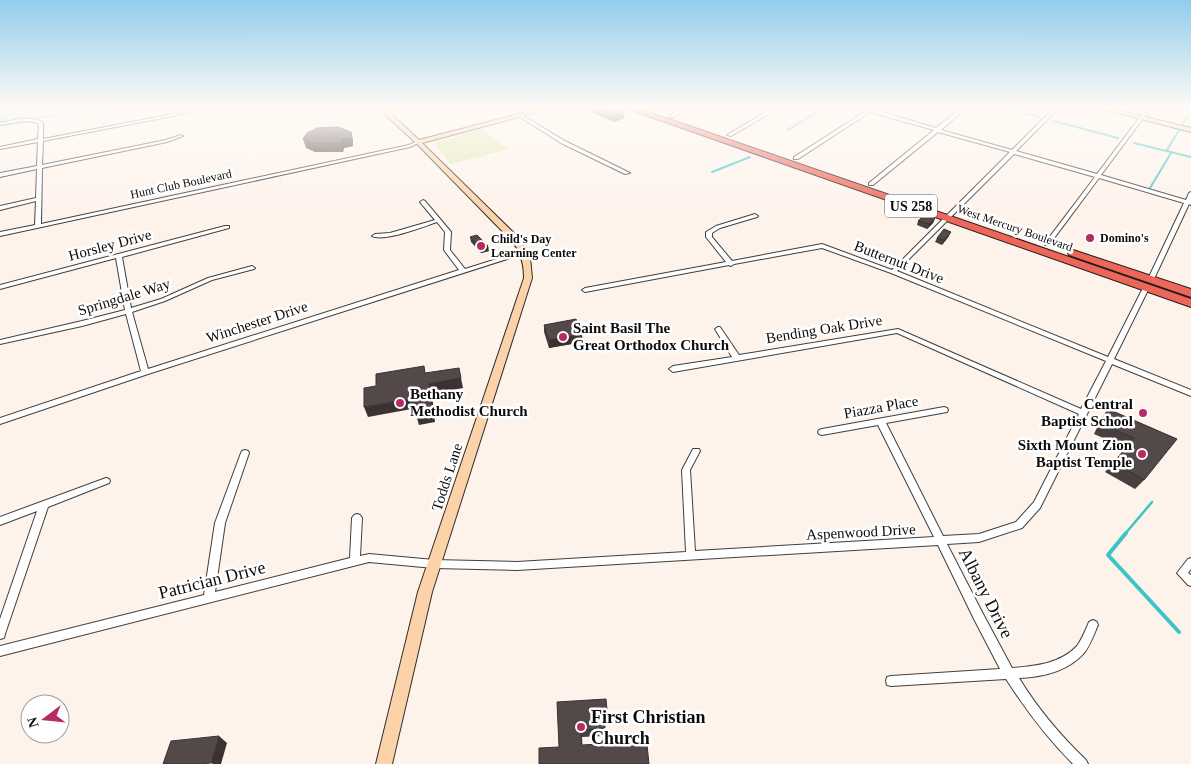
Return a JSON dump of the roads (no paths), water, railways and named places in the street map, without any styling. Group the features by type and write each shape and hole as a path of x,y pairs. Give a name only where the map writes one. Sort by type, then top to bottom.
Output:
{"highway":[{"name":"West Mercury Boulevard","path":"739,145 1149,283 1191,293"},
{"name":"West Mercury Boulevard","path":"757,145 871,184 951,215 1047,244 1149,283 1191,303"}],"main road":[{"name":"Todds Lane","path":"384,764 410,650 434,564 528,278 528,263 524,252 515,239 421,145"}],"street":[{"path":"0,148 19,145"},
{"path":"38,224 40,145"},
{"path":"0,175 149,145"},
{"name":"Hunt Club Boulevard","path":"0,230 38,224 413,145"},
{"path":"568,145 627,173"},
{"path":"796,158 816,145"},
{"path":"871,184 918,145"},
{"path":"987,145 1189,202"},
{"path":"893,272 1020,145"},
{"path":"1047,244 1121,145"},
{"name":"Aspenwood Drive","path":"434,564 517,566 941,541 979,538 1019,525 1036,504 1149,283 1189,202 1191,194"},
{"path":"0,208 39,200"},
{"path":"423,202 448,232 447,250 463,271"},
{"path":"731,264 709,237 709,232 714,228 743,222 754,216"},
{"path":"375,236 390,234 439,220"},
{"name":"Hunt Club Boulevard","path":"0,234 38,224"},
{"name":"Horsley Drive","path":"0,287 227,227"},
{"name":"Butternut Drive","path":"585,290 822,246 893,272 1191,393"},
{"name":"Winchester Drive","path":"0,421 145,372 524,252"},
{"path":"119,255 128,310 145,372"},
{"name":"Springdale Way","path":"0,342 128,310 162,300 229,272 252,268"},
{"path":"718,329 736,357"},
{"name":"Bending Oak Drive","path":"673,369 898,331 1083,413"},
{"name":"Piazza Place","path":"822,432 944,410"},
{"name":"Albany Drive","path":"880,422 986,632 1009,673 1027,703 1046,727 1082,764"},
{"path":"691,556 686,470 696,451"},
{"path":"210,598 220,523 244,453"},
{"path":"0,521 106,481"},
{"path":"0,634 44,504"},
{"path":"355,561 357,518"},
{"name":"Patrician Drive","path":"0,651 368,558 434,564"},
{"path":"1191,562 1182,573 1191,582"},
{"path":"891,681 1034,672 1063,664 1081,650 1093,625"}],"waterway":[{"path":"1141,145 1191,157"},
{"path":"1167,150 1170,145"},
{"path":"1150,188 1171,153"},
{"path":"712,172 750,157"},
{"path":"1125,534 1152,502"},
{"path":"1126,533 1108,555 1179,632"}],"place":[{"name":"Domino's","path":"1090,238"},
{"name":"Child's Day Learning Center","path":"481,246"},
{"name":"Saint Basil The Great Orthodox Church","path":"563,337"},
{"name":"Bethany Methodist Church","path":"400,403"},
{"name":"Central Baptist School","path":"1143,413"},
{"name":"Sixth Mount Zion Baptist Temple","path":"1142,454"},
{"name":"First Christian Church","path":"581,727"}]}
